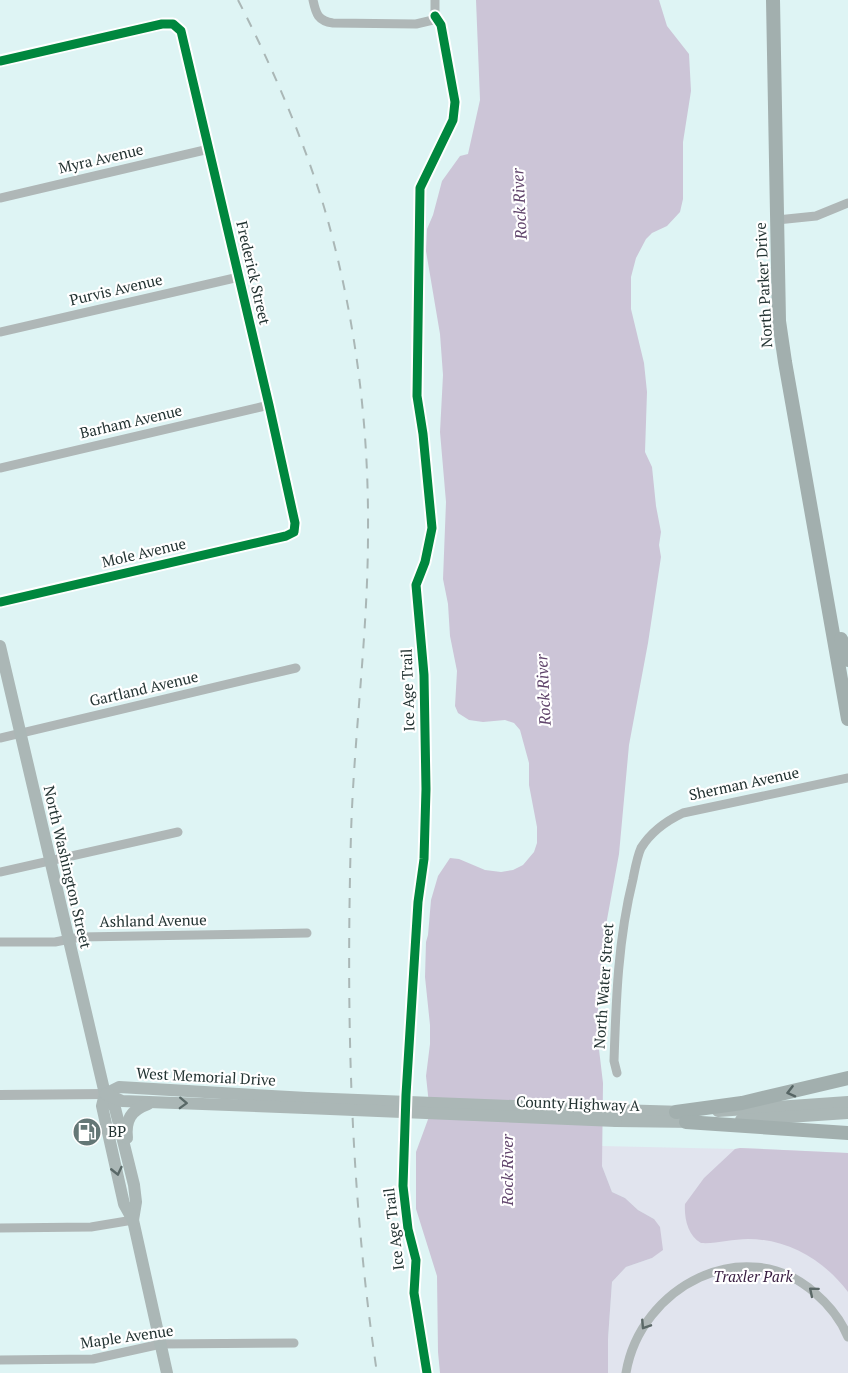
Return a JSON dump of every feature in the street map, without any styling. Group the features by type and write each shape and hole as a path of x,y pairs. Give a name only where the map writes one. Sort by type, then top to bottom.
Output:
{"main road":[{"name":"North Parker Drive","path":"772,0 779,321 848,719"},
{"name":"North Parker Drive","path":"827,600 848,660"},
{"name":"North Washington Street","path":"0,646 105,1094 115,1108 129,1166 136,1202 133,1220"},
{"path":"681,1117 848,1077"},
{"name":"West Memorial Drive","path":"105,1094 119,1088 307,1103"},
{"name":"North Washington Street","path":"105,1094 102,1106 124,1204 133,1220 167,1373"},
{"name":"West Memorial Drive","path":"105,1094 122,1101 307,1103"},
{"path":"129,1166 126,1132 129,1116 141,1106 152,1102"},
{"name":"County Highway A","path":"681,1117 848,1102"},
{"name":"County Highway A","path":"307,1103 762,1120 848,1113"},
{"path":"681,1117 848,1133"}],"street":[{"path":"314,4 316,14 323,22 333,24 416,24 430,22 435,16 435,0"},
{"name":"Frederick Street","path":"0,61 162,24 173,24 181,31 269,405 295,523 294,532"},
{"name":"Myra Avenue","path":"0,198 209,149"},
{"path":"777,220 816,216 848,203"},
{"name":"Purvis Avenue","path":"0,332 238,277"},
{"name":"Barham Avenue","path":"0,468 269,405"},
{"name":"Mole Avenue","path":"0,602 286,536 294,532"},
{"name":"Gartland Avenue","path":"0,738 296,668"},
{"name":"Sherman Avenue","path":"652,834 666,821 683,813 848,778"},
{"path":"0,873 178,831"},
{"name":"North Water Street","path":"617,1073 614,1061 617,977 626,909 640,849 652,834"},
{"name":"Ashland Avenue","path":"0,942 55,942 80,937 307,933"},
{"name":"West Memorial Drive","path":"0,1095 105,1094"},
{"path":"0,1228 91,1227 133,1220"},
{"path":"626,1373 638,1337 647,1320 660,1306 692,1280 733,1268 766,1267 791,1276 823,1300 838,1318 848,1337"},
{"name":"Maple Avenue","path":"0,1360 93,1359 161,1344 294,1343"}],"green space":[{"name":"Traxler Park","path":"601,1146 740,1148 848,1153 848,1373 608,1373 612,1282 626,1267 652,1258 654,1219 638,1210 625,1198 612,1192 602,1166"}],"water":[{"name":"Rock River","path":"476,0 659,0 667,26 689,54 691,91 683,142 683,199 680,212 667,226 652,233 646,239 636,258 631,277 631,309 644,363 647,392 645,452 652,467 661,532 659,545 661,557 629,745 619,854 604,936 598,1000 598,1041 603,1083 602,1166 612,1192 625,1198 638,1210 654,1219 660,1227 663,1250 652,1258 626,1267 612,1282 608,1373 440,1373 437,1276 416,1209 416,1152 430,1114 426,1076 430,1025 425,977 426,942 431,900 438,876 450,858 459,859 485,870 501,872 513,870 523,865 534,852 537,843 537,827 529,785 529,763 520,730 514,723 505,720 483,722 469,720 458,713 455,706 457,671 443,579 446,502 440,432 443,375 440,334 426,251 427,229 442,181 460,156 468,154 480,100"},
{"path":"735,1149 848,1153 848,1292 828,1270 791,1247 748,1239 701,1243 693,1236 686,1221 685,1204 704,1178"}],"railway":[{"path":"238,0 286,102 324,207 352,328 363,409 368,533 351,834 349,969 356,1172 361,1239 377,1373"}],"cycle path":[{"name":"Ice Age Trail","path":"427,1373 414,1293 416,1260 408,1229 403,1186 406,1095 418,902 424,859 426,789 424,675 416,585 425,562 432,528 417,396 420,188 453,120 455,102 441,25 435,16"},
{"path":"0,61 162,24 173,24 181,31 295,523 294,532 286,536 0,602"}],"place":[{"name":"BP","path":"87,1132"}]}
